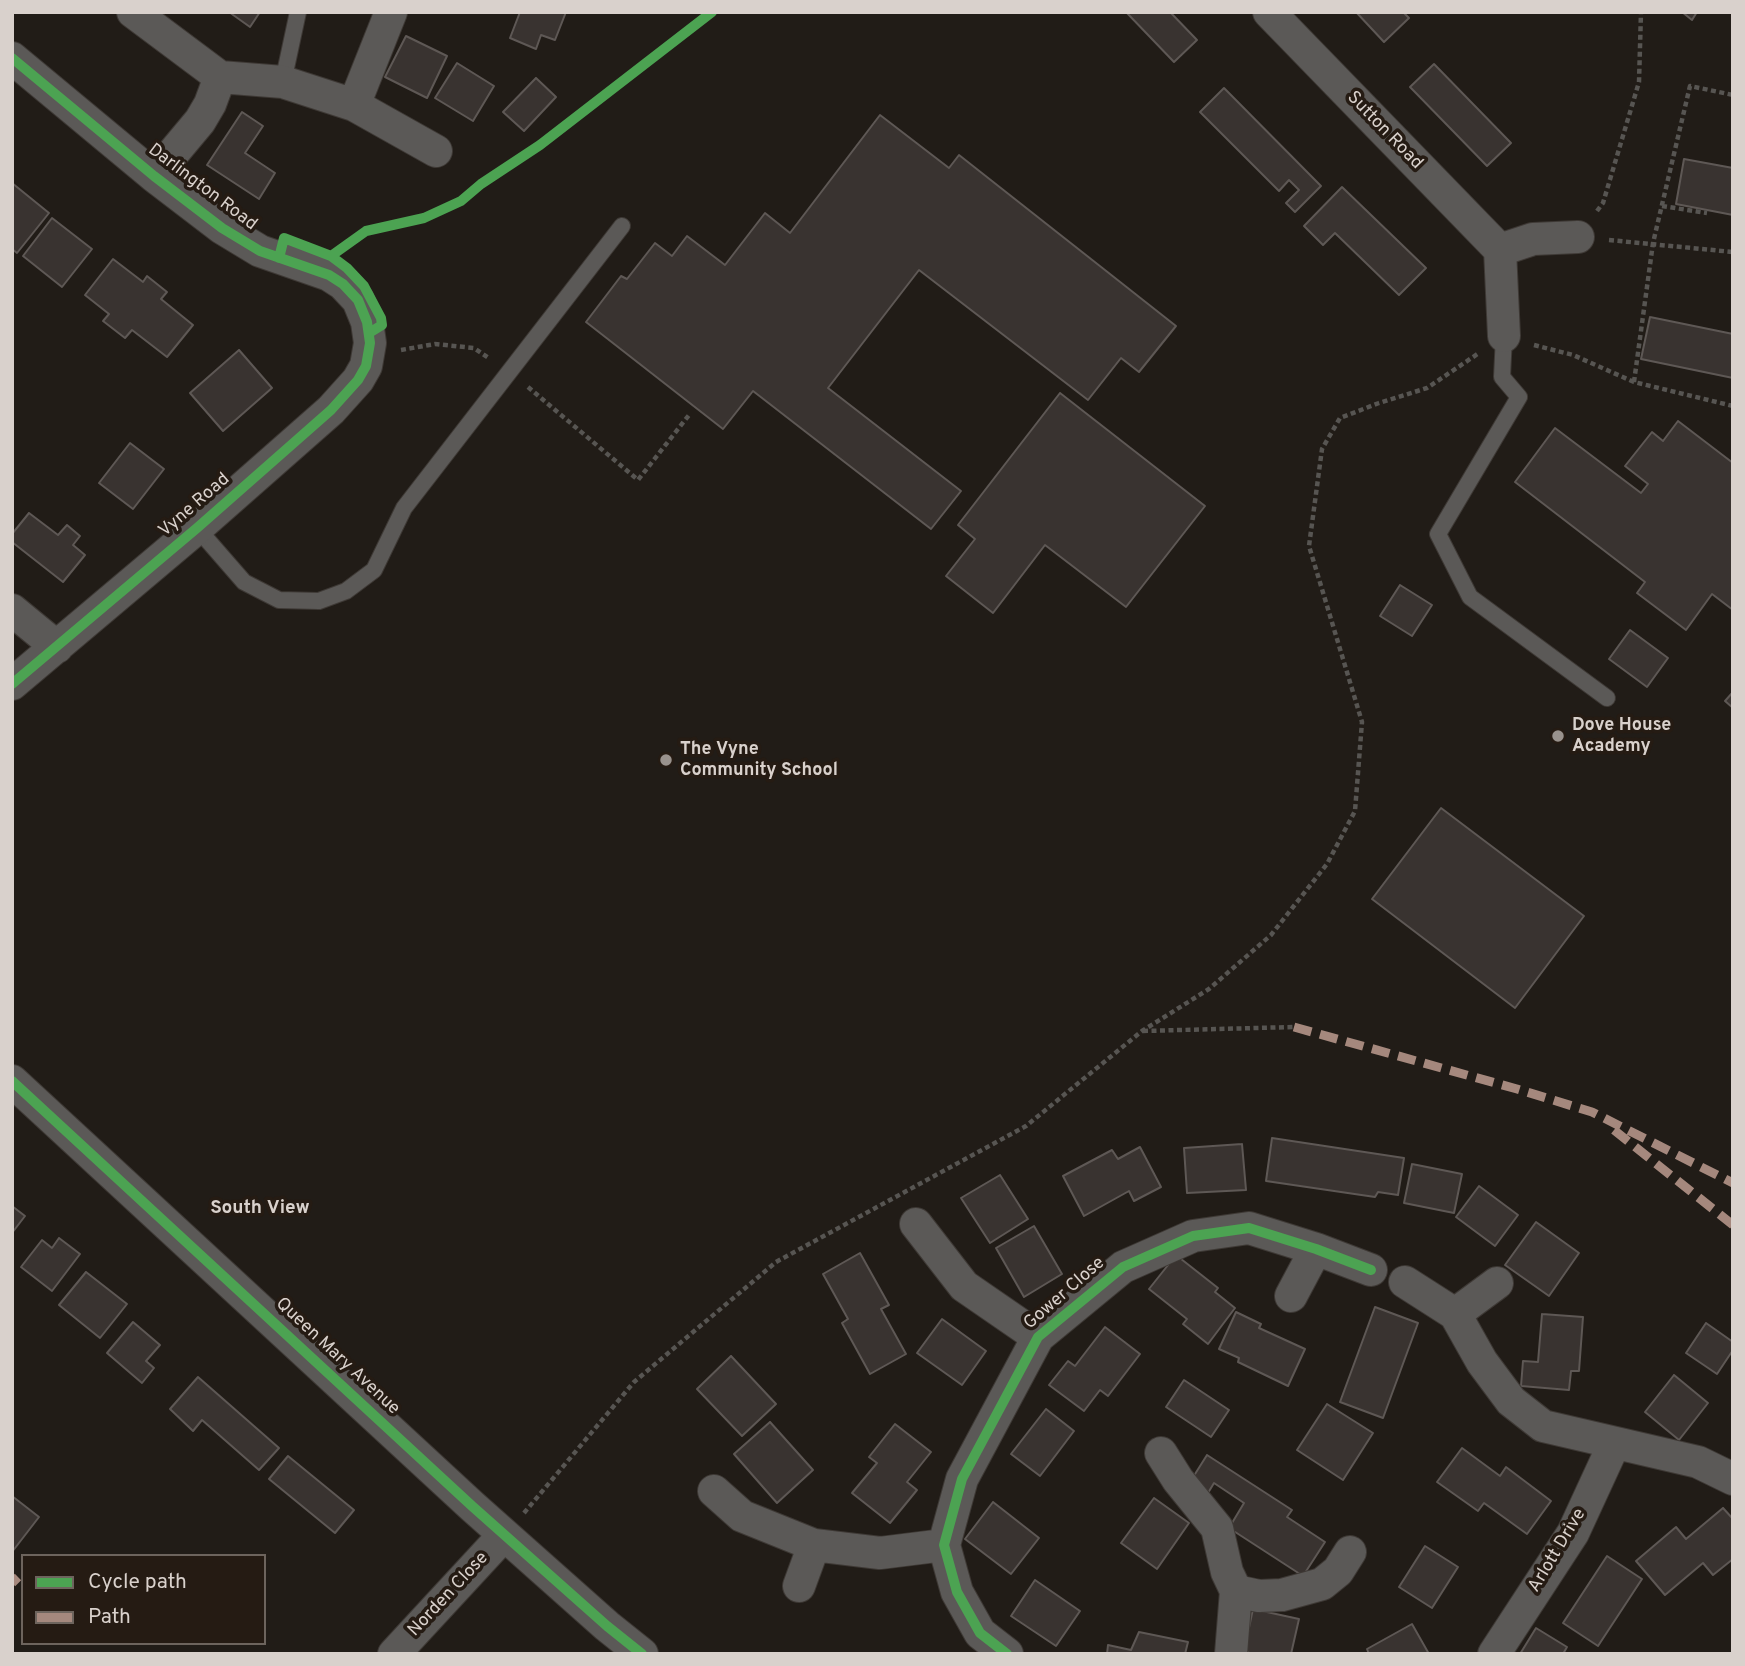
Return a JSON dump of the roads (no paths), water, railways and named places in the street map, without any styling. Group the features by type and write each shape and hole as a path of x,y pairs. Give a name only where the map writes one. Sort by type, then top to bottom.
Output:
{"street":[{"path":"133,12 220,77 283,82 354,105 436,151"},
{"path":"354,105 391,12"},
{"name":"Sutton Road","path":"1269,12 1500,250"},
{"name":"Darlington Road","path":"12,58 222,229 260,251 329,275 343,284 358,300 369,333"},
{"path":"154,176 200,121 220,77"},
{"path":"1504,337 1500,250 1533,239 1578,237"},
{"name":"Vyne Road","path":"12,684 197,528 347,394 366,366 369,333"},
{"path":"12,610 57,648"},
{"name":"Queen Mary Avenue","path":"12,1081 513,1526 607,1626 642,1654"},
{"name":"Gower Close","path":"916,1224 964,1286 1038,1337"},
{"name":"Gower Close","path":"944,1545 962,1479 1038,1337 1123,1267 1193,1236 1249,1228 1371,1270"},
{"path":"1292,1296 1316,1249"},
{"path":"1405,1282 1455,1314 1482,1362 1511,1401 1543,1426 1698,1462 1733,1479"},
{"path":"1455,1314 1497,1283"},
{"name":"Arlott Drive","path":"1494,1654 1573,1533 1614,1444"},
{"path":"1161,1453 1178,1480 1217,1528 1227,1572 1236,1591 1231,1654"},
{"path":"714,1491 742,1516 814,1545 880,1553 944,1545 957,1592 980,1633 1007,1654"},
{"name":"Norden Close","path":"394,1654 513,1526"},
{"path":"799,1586 814,1545"},
{"path":"1236,1591 1259,1596 1282,1595 1322,1584 1338,1571 1350,1552"}],"lane":[{"path":"283,82 298,12"},
{"path":"197,528 244,582 279,600 319,601 346,591 374,570 404,508 622,226"},
{"path":"1504,337 1502,377 1519,397 1438,534 1470,597 1607,698"}],"place":[{"name":"Dove House Academy","path":"1558,736"},
{"name":"The Vyne Community School","path":"666,760"}],"district":[{"name":"South View","path":"260,1209"}]}
